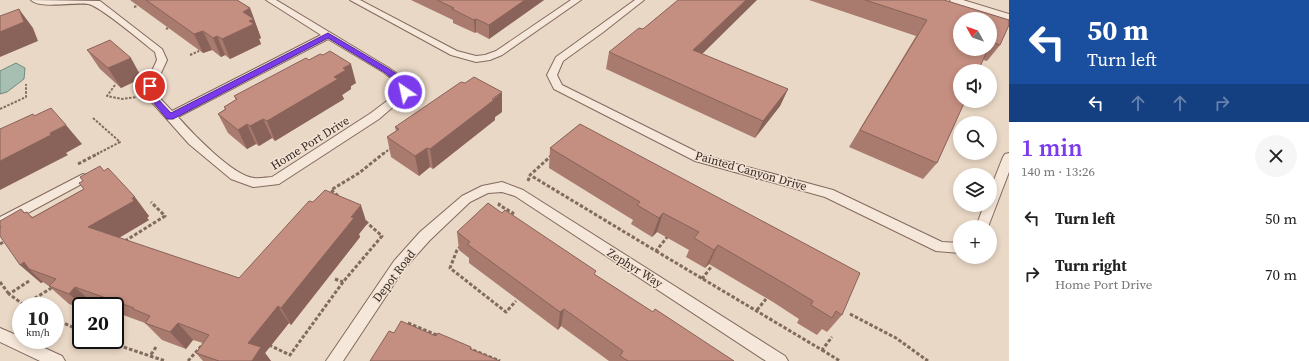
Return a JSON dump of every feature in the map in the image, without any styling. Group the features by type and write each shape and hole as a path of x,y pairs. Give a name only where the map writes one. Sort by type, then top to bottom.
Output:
{"lane":[{"path":"35,0 40,2 88,1 98,3 159,51 162,60 150,86 152,96"},
{"path":"270,0 328,35"},
{"path":"354,0 454,53 476,59 487,58 500,53 577,0"},
{"name":"Painted Canyon Drive","path":"640,0 559,59 552,75 558,87 699,158 829,193 941,247 953,248"},
{"path":"954,0 1009,17"},
{"path":"170,117 328,35"},
{"name":"Home Port Drive","path":"152,96 193,141 235,176 253,183 275,181 375,116 405,92 401,81 386,70 328,35"},
{"path":"985,220 1009,157"},
{"path":"0,223 83,178"},
{"name":"Zephyr Way","path":"486,189 502,187 519,193 780,361"},
{"name":"Depot Road","path":"334,361 399,265 425,236 466,199 486,189"},
{"path":"0,335 57,361"}],"path":[{"path":"190,56 199,51"},
{"path":"0,109 26,97 26,84"},
{"path":"115,84 107,96 122,99 152,96"},
{"path":"75,166 120,142 93,118"},
{"path":"342,200 331,190 359,172 394,146"},
{"path":"555,152 530,175 840,361"},
{"path":"125,241 165,216 150,202"},
{"path":"263,342 290,355 343,282 382,236 359,216"},
{"path":"656,251 670,234"},
{"path":"0,244 13,237"},
{"path":"463,244 457,250 450,268 506,312 516,301"},
{"path":"702,278 711,267"},
{"path":"335,279 343,282"},
{"path":"9,294 29,281"},
{"path":"0,282 9,294 13,297"},
{"path":"38,297 58,284"},
{"path":"757,310 766,300"},
{"path":"850,314 896,338 928,361"},
{"path":"408,323 444,338"},
{"path":"822,350 832,337"},
{"path":"188,361 207,339"},
{"path":"465,346 500,361"},
{"path":"124,347 166,361"},
{"path":"150,356 156,347"}],"shaded area":[{"path":"16,63 25,68 24,79 7,92 0,94 0,71"}],"building":[{"path":"146,0 237,0 250,8 243,12 254,19 249,21 254,24 222,39 217,36 213,38 203,31 194,34"},
{"path":"437,0 525,0 489,25 476,19 474,20"},
{"path":"678,0 746,0 693,50 788,89 763,121 609,52 639,28 643,29"},
{"path":"865,0 944,0 983,12 953,12 953,56 985,56 981,64 953,64 953,108 962,108 958,116 953,116 953,128 937,163 860,130 927,20"},
{"path":"19,9 24,22 0,32 0,16"},
{"path":"997,16 1009,20 1009,25 1000,45 997,44"},
{"path":"110,40 131,58 108,68 87,50"},
{"path":"330,51 351,64 343,68 346,70 334,77 338,79 267,121 263,119 250,126 247,124 238,130 218,114 226,109 224,107 237,99 234,96 306,58 309,60"},
{"path":"474,77 502,92 492,99 494,100 430,149 427,148 415,156 387,137 399,129 395,127 461,82 465,83"},
{"path":"51,108 66,125 50,133 51,135 0,161 0,129 33,114 34,116"},
{"path":"580,124 860,273 842,315 836,311 832,318 811,305 813,301 718,245 714,250 694,238 699,232 663,213 659,218 637,205 640,202 550,148"},
{"path":"100,166 104,171 108,168 135,197 132,198 134,201 88,227 239,278 309,201 313,202 325,190 361,205 351,217 354,218 281,308 278,306 248,343 261,347 252,361 219,361 196,353 209,335 178,323 170,332 145,323 150,316 124,304 124,297 103,297 75,287 69,294 49,286 56,279 29,269 24,262 20,265 0,236 0,221 21,209 24,213 27,212 32,218 84,189 79,183 83,181 80,177"},
{"path":"488,203 502,213 505,210 596,271 594,274 653,312 655,309 734,361 628,361 620,356 623,351 564,309 560,312 467,244 470,242 457,232"},
{"path":"401,321 436,336 438,333 471,347 470,349 500,361 370,361 389,331 394,333"}],"route":[{"path":"150,86 152,96 170,117 328,35 386,70 401,81 405,92"}]}
